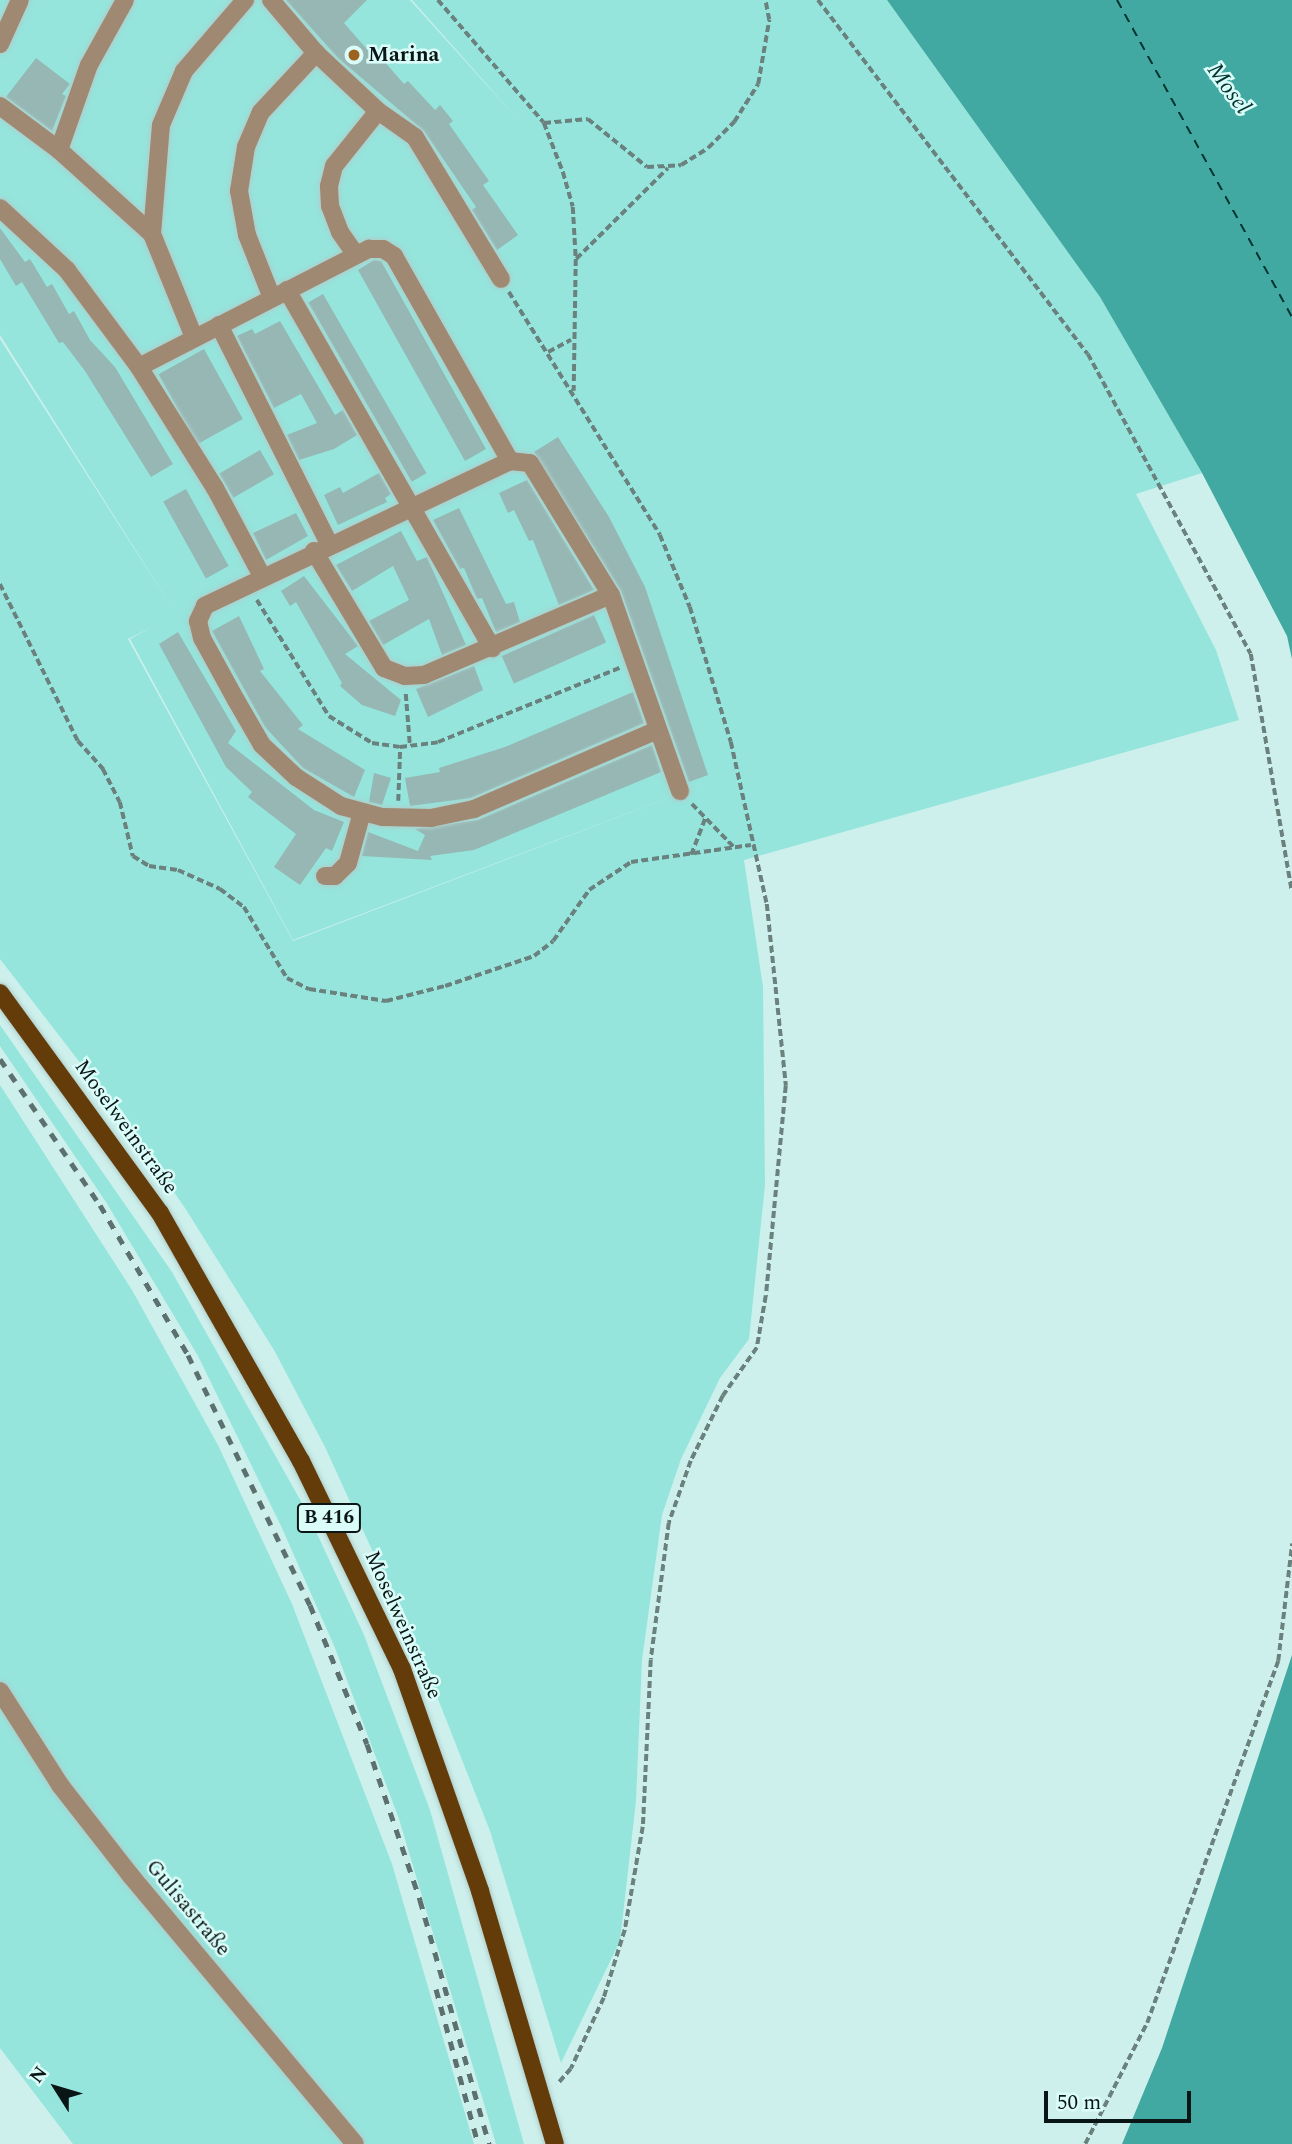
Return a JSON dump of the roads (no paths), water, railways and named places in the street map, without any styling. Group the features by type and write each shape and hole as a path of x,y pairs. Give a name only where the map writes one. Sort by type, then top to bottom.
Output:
{"main road":[{"name":"Moselweinstraße","path":"0,993 160,1213 301,1461 402,1669 480,1891 555,2144"}],"street":[{"path":"0,44 20,0"},
{"path":"59,150 89,65 125,0"},
{"path":"152,234 162,125 184,71 245,0"},
{"path":"271,0 316,53 378,111 415,137 501,279"},
{"path":"316,53 261,112 246,147 239,191 247,235 279,294 411,507 492,648"},
{"path":"0,106 59,150 152,234 193,335"},
{"path":"356,255 340,232 330,206 329,187 334,166 378,111"},
{"path":"0,208 67,270 139,367 215,488 262,576"},
{"path":"139,367 193,335 219,325 356,255 383,249 394,256 510,461"},
{"path":"219,325 322,549 384,668 405,676 424,675 611,595"},
{"path":"657,730 474,808 430,818 362,812 341,806 296,778 262,744 202,638 198,621 205,606 262,576 510,461 530,463 611,595 680,791"},
{"path":"325,876 335,876 348,863 362,812"},
{"name":"Gulisastraße","path":"0,1691 92,1825 355,2144"}],"water":[{"name":"Mosel","path":"887,0 1292,0 1292,659 1287,636 1202,473 1100,297"},
{"path":"1292,1655 1292,2144 1122,2144 1162,2048"}],"railway":[{"path":"0,1059 100,1205 188,1355 310,1605 367,1744 420,1900 489,2144"},
{"path":"436,1989 478,2144"}],"place":[{"name":"Marina","path":"354,55"}]}
